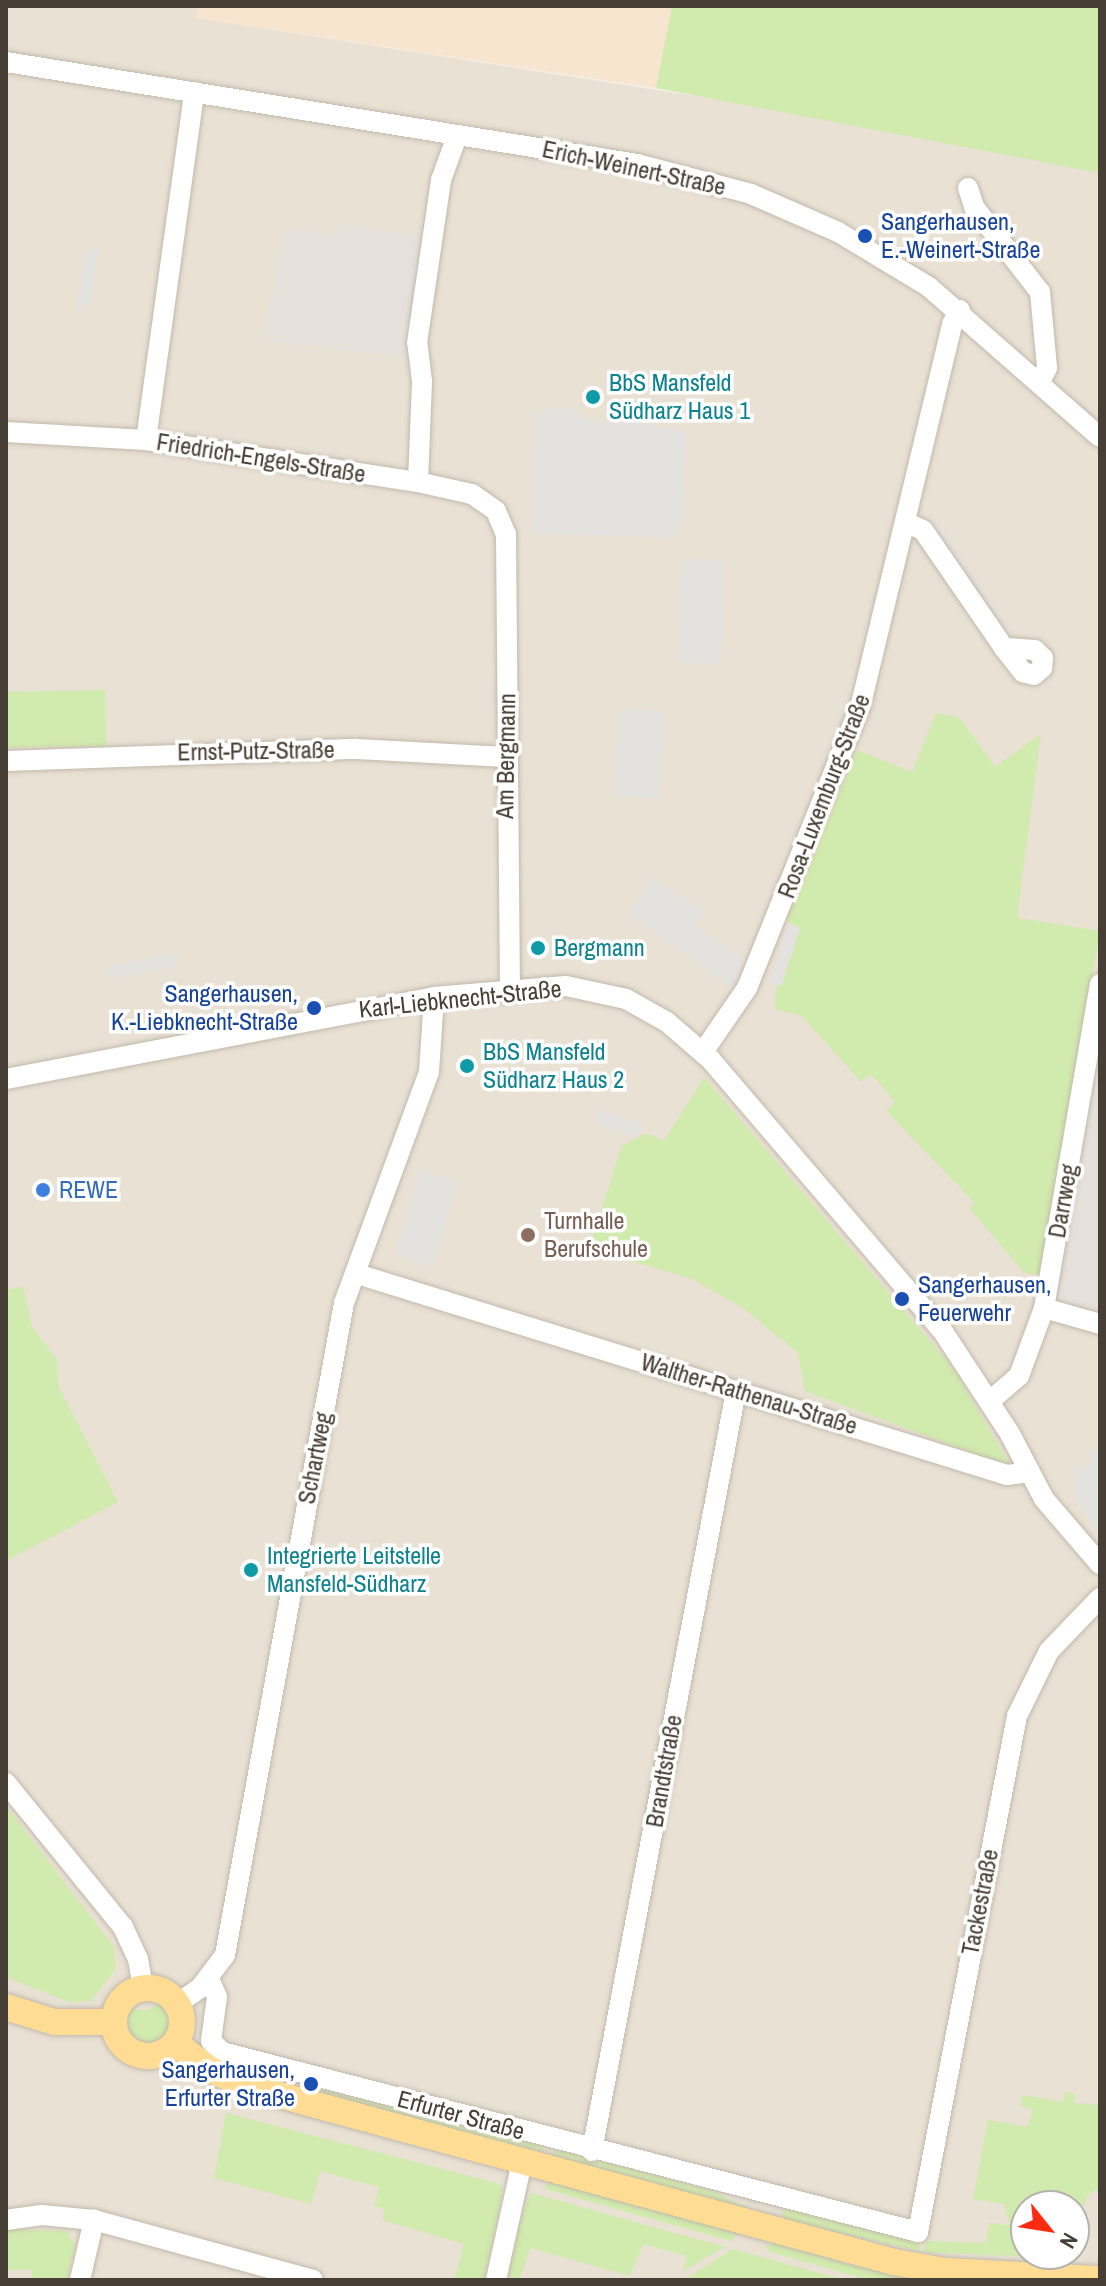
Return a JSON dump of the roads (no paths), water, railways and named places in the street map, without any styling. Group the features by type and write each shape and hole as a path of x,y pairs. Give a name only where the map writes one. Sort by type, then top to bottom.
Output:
{"main road":[{"path":"143,1988 163,1991 177,2004 182,2021 175,2043 155,2055 137,2054 120,2042 114,2022 122,1999 143,1988"},
{"path":"6,2007 54,2022 114,2022"},
{"name":"Erfurter Straße","path":"175,2043 210,2070 244,2084 522,2162 927,2269 1100,2279"}],"street":[{"name":"Erich-Weinert-Straße","path":"6,62 637,164 751,194 861,245 960,310 1100,437"},
{"path":"146,440 194,92"},
{"path":"418,482 422,381 417,343 441,180 457,136"},
{"path":"968,188 974,207 1040,292 1047,370 1040,382"},
{"name":"Rosa-Luxemburg-Straße","path":"703,1052 747,988 854,725 907,523 952,324 960,310"},
{"name":"Friedrich-Engels-Straße","path":"6,432 146,440 418,482 472,494 502,521"},
{"name":"Am Bergmann","path":"502,521 510,991"},
{"path":"907,523 923,530 1004,648"},
{"name":"Ernst-Putz-Straße","path":"6,761 357,749 506,757"},
{"name":"Darrweg","path":"990,1401 1019,1376 1044,1308 1100,984"},
{"name":"Karl-Liebknecht-Straße","path":"6,1079 434,997 566,986 614,995 655,1014 703,1052 942,1330 990,1401 1030,1472"},
{"name":"Schartweg","path":"177,2004 209,1979 227,1946 342,1311 429,1072 434,997"},
{"name":"Walther-Rathenau-Straße","path":"357,1274 1007,1475 1030,1472"},
{"path":"1044,1308 1100,1324"},
{"name":"Brandtstraße","path":"592,2151 736,1391"},
{"path":"1030,1472 1050,1507 1100,1564"},
{"name":"Tackestraße","path":"918,2232 1017,1716 1049,1651 1100,1598"},
{"path":"6,1783 123,1927 138,1959 143,1988"},
{"name":"Erfurter Straße","path":"209,1979 217,1997 211,2041 222,2052 592,2151 918,2232"},
{"path":"496,2280 522,2162"},
{"path":"772,2229 780,2197"},
{"path":"6,2220 42,2215 94,2220 313,2280"},
{"path":"80,2280 94,2220"}],"place":[{"name":"Sangerhausen, E.-Weinert-Straße","path":"865,236"},
{"name":"BbS Mansfeld Südharz Haus 1","path":"593,397"},
{"name":"Bergmann","path":"538,948"},
{"name":"Sangerhausen, K.-Liebknecht-Straße","path":"314,1008"},
{"name":"BbS Mansfeld Südharz Haus 2","path":"467,1066"},
{"name":"REWE","path":"43,1190"},
{"name":"Turnhalle Berufschule","path":"528,1235"},
{"name":"Sangerhausen, Feuerwehr","path":"902,1299"},
{"name":"Integrierte Leitstelle Mansfeld-Südharz","path":"251,1570"},
{"name":"Sangerhausen, Erfurter Straße","path":"311,2084"}]}
